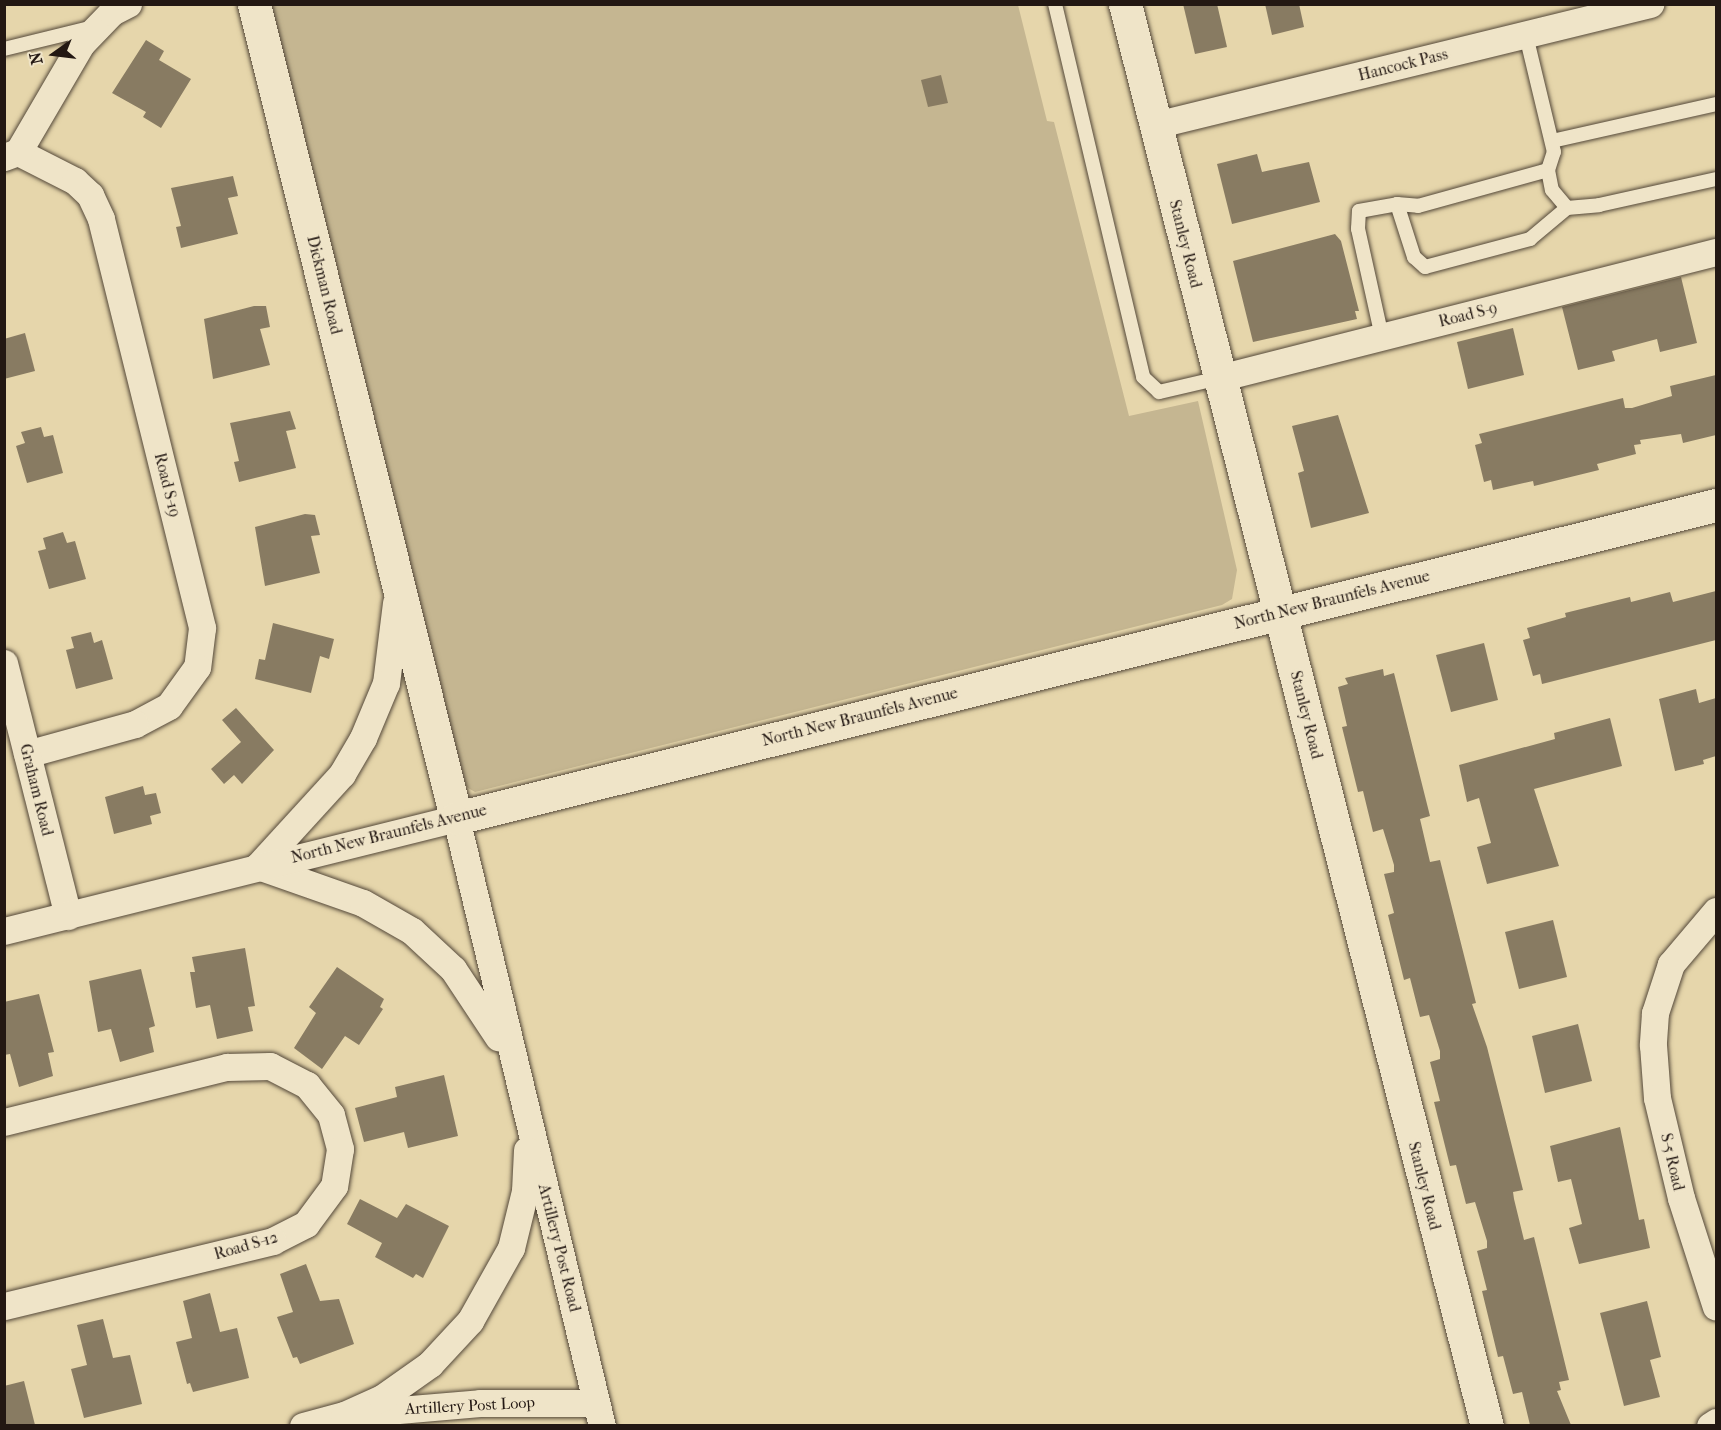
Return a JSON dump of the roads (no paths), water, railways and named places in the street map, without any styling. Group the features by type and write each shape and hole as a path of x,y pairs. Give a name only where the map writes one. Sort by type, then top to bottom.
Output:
{"street":[{"path":"11,155 66,64 98,26 128,4"},
{"name":"Dickman Road","path":"255,4 456,818"},
{"name":"Stanley Road","path":"1125,4 1487,1425"},
{"name":"Hancock Pass","path":"1155,125 1650,4"},
{"name":"Road S-19","path":"11,155 75,181 90,195 101,219 202,628 197,667 169,706 135,724 27,754"},
{"name":"Road S-9","path":"1219,378 1716,252"},
{"name":"North New Braunfels Avenue","path":"4,931 1716,505"},
{"name":"Dickman Road","path":"258,866 342,774 363,738 392,655 397,595 394,566"},
{"name":"Graham Road","path":"4,663 68,916"},
{"name":"Artillery Post Road","path":"456,818 599,1414"},
{"name":"Artillery Post Road","path":"258,866 363,903 412,931 471,991 515,1070"},
{"name":"S-5 Road","path":"1716,911 1671,964 1655,1013 1657,1098 1681,1198 1716,1307"},
{"name":"Road S-12","path":"4,1122 226,1067 270,1066 308,1085 331,1115 340,1149 334,1186 313,1215 306,1224 273,1241 4,1306"},
{"path":"303,1425 344,1414 382,1398 430,1364 470,1321 499,1274 519,1220 525,1191 527,1116"},
{"name":"Artillery Post Loop","path":"344,1414 480,1403 599,1414"},
{"path":"1710,1425 1716,1422"}],"lane":[{"path":"1055,4 1143,377 1159,392 1219,378"},
{"path":"4,49 98,26"},
{"path":"1526,35 1554,152 1548,171 1552,190 1567,208"},
{"path":"1552,141 1716,104"},
{"path":"1382,337 1358,229 1359,211 1397,204 1418,206 1548,171"},
{"path":"1397,204 1414,257 1425,267 1530,239 1567,208 1599,205 1716,178"}]}
